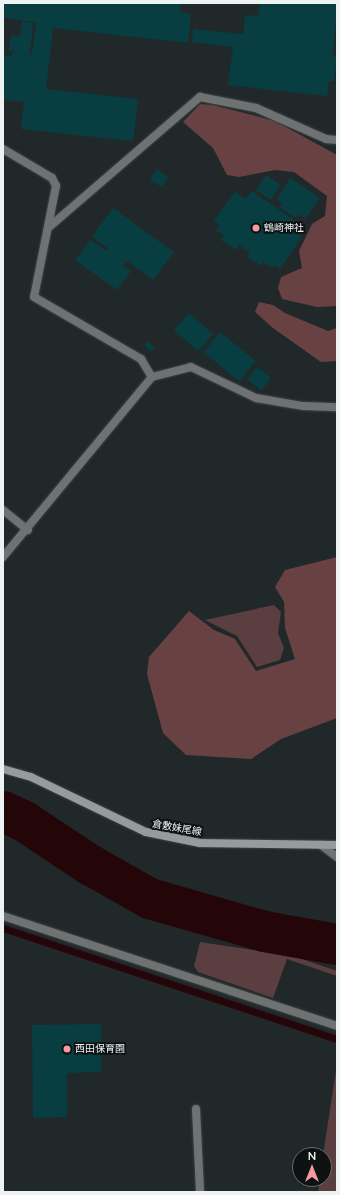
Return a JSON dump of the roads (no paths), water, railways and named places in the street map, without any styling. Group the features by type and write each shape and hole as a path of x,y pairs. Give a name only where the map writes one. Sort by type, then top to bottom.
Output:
{"main road":[{"name":"倉敷妹尾線","path":"3,769 31,777 146,832 200,843 337,845"}],"street":[{"path":"48,228 200,97 256,108 326,140 337,140"},
{"path":"3,149 52,178 56,186 34,297 141,359 152,377"},
{"path":"3,557 28,530 152,377 191,366 256,398 303,406 337,407"},
{"path":"3,510 28,530"},
{"path":"321,845 337,857"},
{"path":"3,916 337,1026"},
{"path":"196,1109 200,1192"}],"waterway":[{"path":"3,811 24,821 89,864 149,898 264,931 337,944"},
{"path":"3,928 337,1039"}],"place":[{"name":"鶴崎神社","path":"256,228"},
{"name":"西田保育園","path":"67,1049"}]}
